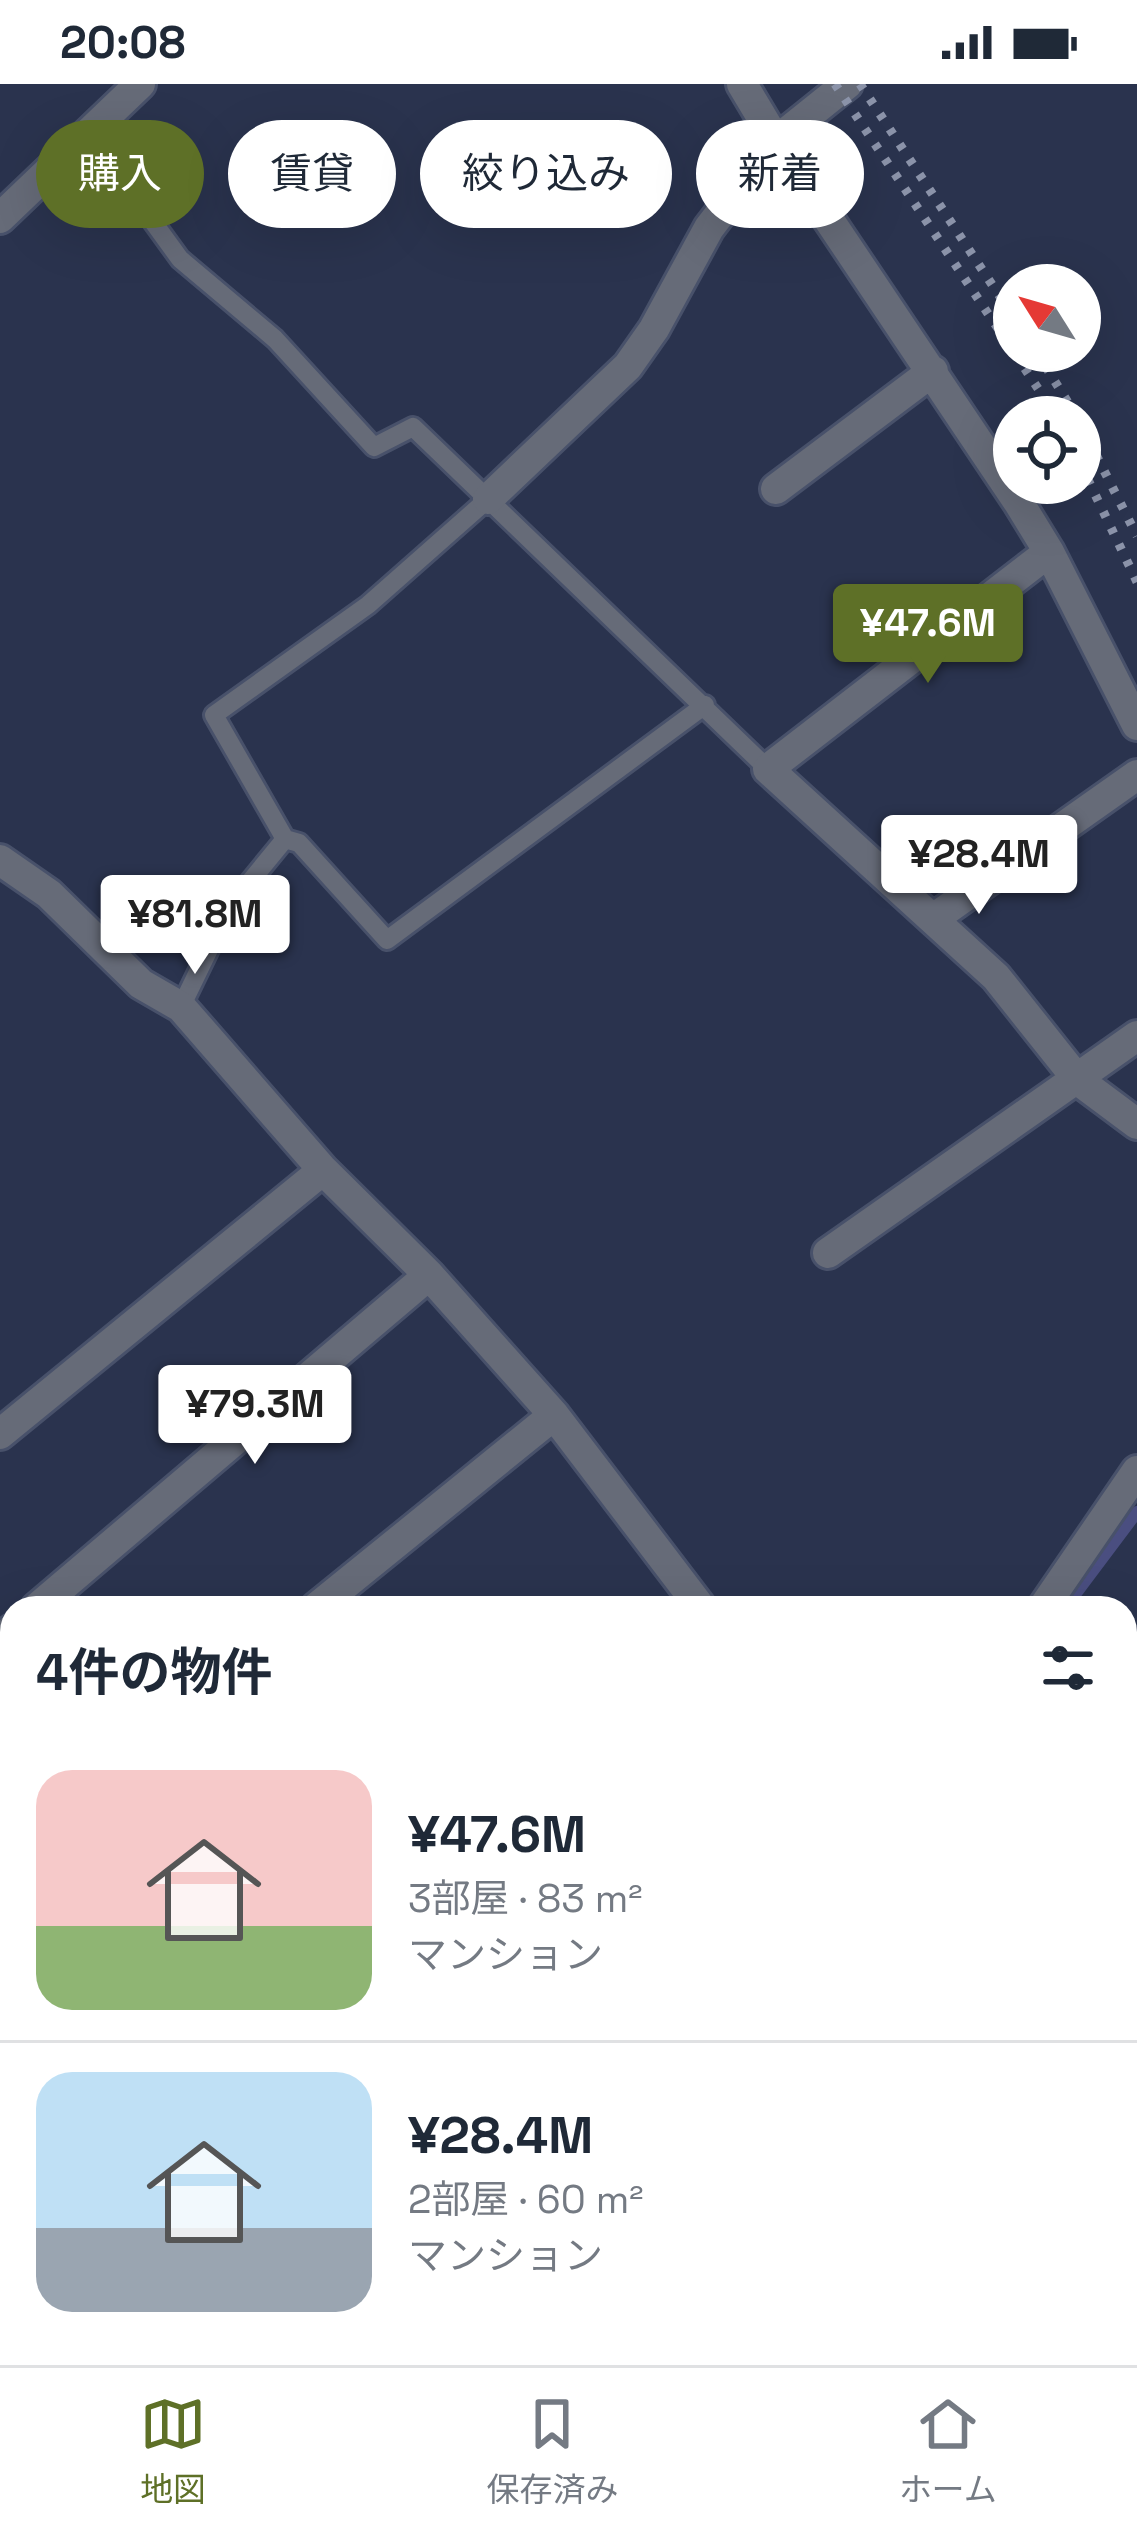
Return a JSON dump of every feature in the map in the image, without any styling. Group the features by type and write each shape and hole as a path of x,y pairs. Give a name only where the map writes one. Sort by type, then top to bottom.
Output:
{"street":[{"path":"742,84 763,120"},
{"path":"802,120 847,84"},
{"path":"0,218 138,85"},
{"path":"488,500 628,366 654,329 709,228"},
{"path":"835,228 1049,552 1137,725"},
{"path":"776,489 933,371"},
{"path":"1049,552 768,769 996,977 1078,1080 1137,1124"},
{"path":"933,919 1137,775"},
{"path":"0,860 49,893 141,984 181,1007 323,1170 429,1275 554,1415 692,1596"},
{"path":"828,1253 1137,1036"},
{"path":"0,1434 323,1170"},
{"path":"52,1596 429,1275"},
{"path":"331,1596 554,1415"},
{"path":"1051,1596 1137,1471"}],"lane":[{"path":"110,112 143,208 180,259 275,339 374,447 413,427 768,769"},
{"path":"488,500 368,605 214,715 285,838 299,843 387,940 705,705"},
{"path":"181,1007 230,907 285,838"}],"waterway":[{"path":"1074,1596 1137,1512"}],"railway":[{"path":"835,84 1043,396"},
{"path":"860,84 993,286"},
{"path":"1049,372 1064,396"},
{"path":"1101,465 1137,536"},
{"path":"1100,504 1137,582"}]}
